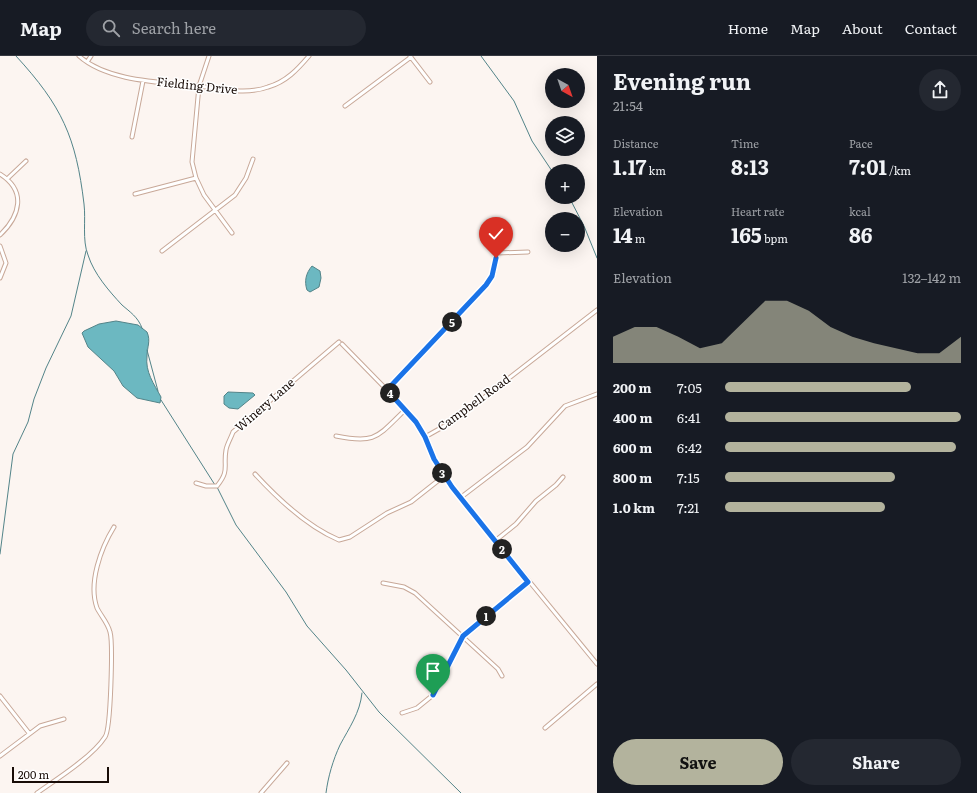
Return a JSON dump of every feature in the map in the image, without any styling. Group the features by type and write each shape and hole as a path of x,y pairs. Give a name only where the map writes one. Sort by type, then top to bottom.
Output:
{"street":[{"name":"Fielding Drive","path":"79,56 87,62 111,72 143,81 250,91 269,87 293,73 309,56"},
{"path":"87,62 91,56"},
{"path":"209,56 201,74 192,157 196,178 204,195 232,233"},
{"path":"345,106 410,57 430,82"},
{"path":"132,137 143,81"},
{"path":"162,251 215,210 240,188 253,159"},
{"path":"7,179 26,161"},
{"path":"0,174 7,179 16,194 18,206 14,220 0,235"},
{"path":"135,194 196,178"},
{"path":"0,246 6,263 0,278"},
{"path":"425,437 416,422 387,390 486,285 494,272 497,253 528,252"},
{"name":"Campbell Road","path":"597,310 455,420 425,437 434,459 460,498 597,664"},
{"name":"Winery Lane","path":"196,483 206,486 217,486 222,479 226,468 226,450 233,432 341,343 387,390"},
{"path":"460,498 527,447 565,406 577,400 597,394"},
{"path":"336,436 358,440 373,438 406,410"},
{"path":"255,474 281,501 329,536 339,540 350,537 387,513 411,502 444,476"},
{"path":"495,541 516,524 536,501 556,485 563,477"},
{"path":"37,793 101,744 107,735 110,716 111,638 108,624 96,603 95,582 100,555 114,527"},
{"path":"402,713 416,708 433,695 463,636 528,582"},
{"path":"383,583 404,587 415,593 498,669 502,676"},
{"path":"545,728 597,684"},
{"path":"0,696 29,733"},
{"path":"0,756 40,726 64,719"},
{"path":"261,793 287,763"}],"water":[{"path":"312,266 320,271 321,278 319,287 310,292 306,287 306,280 308,271"},
{"path":"116,321 138,325 147,332 149,341 147,367 161,397 160,403 137,398 123,386 114,371 88,347 82,333 84,331 99,324"},
{"path":"228,392 253,393 255,395 238,409 229,408 224,404 224,396"}],"waterway":[{"path":"16,56 32,74 56,107 71,141 81,180 86,249 94,269 107,288 122,305 131,312 142,328"},
{"path":"481,56 514,101 532,141 547,164"},
{"path":"573,204 584,226 597,258"},
{"path":"0,554 13,454 28,422 34,399 46,368 71,316 86,251"},
{"path":"147,350 158,391"},
{"path":"161,400 215,485"},
{"path":"217,487 236,525 286,592 307,626 346,670 379,712 461,793"},
{"path":"326,793 329,775 335,757 357,714 362,693"}],"route":[{"path":"433,695 463,636 528,582 460,498 440,470 430,452 425,437 416,422 387,390 482,290 492,276 496,258"}]}
